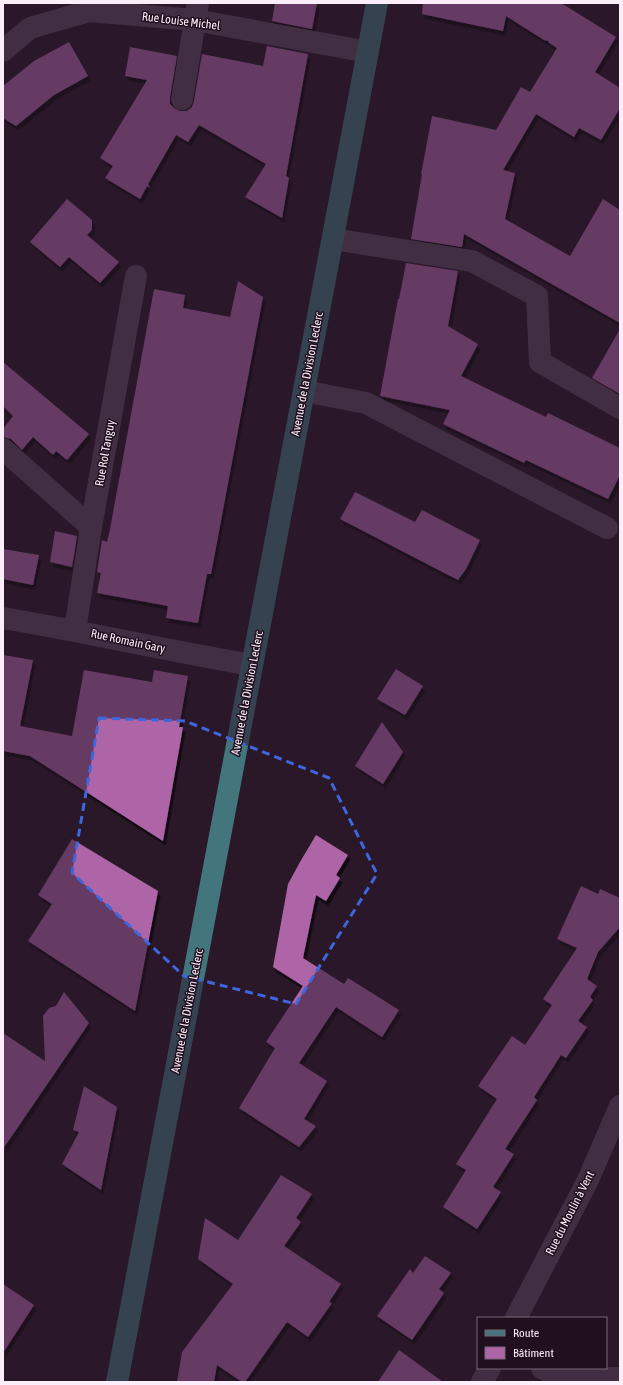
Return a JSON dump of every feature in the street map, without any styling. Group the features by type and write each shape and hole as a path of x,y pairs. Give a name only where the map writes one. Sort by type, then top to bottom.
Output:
{"main road":[{"name":"Avenue de la Division Leclerc","path":"117,1382 377,3"}],"street":[{"name":"Rue Louise Michel","path":"3,51 30,28 89,11 196,12 368,52"},
{"path":"182,99 196,12"},
{"path":"333,239 472,261 537,296 540,362 620,408"},
{"name":"Rue Rol Tanguy","path":"75,630 91,527 136,276"},
{"path":"304,391 366,403 607,528"},
{"path":"3,449 91,527"},
{"name":"Rue Romain Gary","path":"3,618 75,630 205,657 252,665"},
{"name":"Rue du Moulin à Vent","path":"517,1317 588,1180 620,1106"},
{"path":"482,1382 489,1369"},
{"path":"544,1369 563,1378 620,1378"}],"highlighted area":[{"path":"99,718 185,721 329,778 377,874 296,1004 184,976 72,873"}],"building":[{"path":"275,3 317,3 312,29 272,21"},
{"path":"423,3 561,3 616,37 595,72 620,88 620,108 601,140 579,128 574,137 536,114 503,170 515,173 505,219 570,256 603,199 620,210 620,323 464,234 462,247 411,239 432,116 496,130 521,87 530,92 557,48 548,42 549,41 544,40 506,16 503,31 422,14"},
{"path":"69,42 88,76 54,95 16,126 3,118 3,86 34,61"},
{"path":"267,46 308,54 286,176 289,178 282,218 245,197 266,164 199,125 188,142 176,135 148,184 150,188 147,186 140,199 105,178 113,166 100,158 147,80 125,76 130,47 177,56 170,104 180,111 187,111 192,107 194,101 202,54 263,66"},
{"path":"67,199 92,220 92,230 87,235 119,262 100,283 69,257 60,267 30,242"},
{"path":"406,263 458,271 448,326 478,344 461,376 546,417 548,413 620,448 620,475 608,499 526,460 524,463 443,424 450,410 380,396"},
{"path":"238,281 263,297 211,574 207,574 198,623 166,618 168,606 97,593 101,573 97,572 102,540 107,542 110,529 154,289 185,295 183,308 230,317"},
{"path":"620,329 620,394 592,378"},
{"path":"3,362 89,434 67,460 56,451 53,455 33,437 22,450 11,439 3,437 3,429 13,416 3,406"},
{"path":"355,492 415,522 422,510 480,540 466,569 458,580 340,519"},
{"path":"55,531 77,536 72,567 50,562"},
{"path":"3,549 39,555 33,585 3,579"},
{"path":"3,655 33,660 20,726 72,736 84,670 152,682 154,670 188,676 179,727 183,727 163,841 30,756 3,751"},
{"path":"396,669 423,686 405,715 377,699"},
{"path":"382,722 403,752 383,784 355,766"},
{"path":"316,835 348,855 336,875 340,878 326,901 316,895 303,958 344,984 348,978 399,1010 382,1037 336,1007 299,1063 327,1081 304,1119 316,1126 299,1147 239,1108 275,1048 266,1042 303,986 273,967 288,884"},
{"path":"72,839 158,891 135,1011 28,941 52,904 38,895"},
{"path":"581,886 598,894 600,889 620,898 620,927 598,952 587,979 597,986 590,997 593,1000 578,1021 587,1027 566,1058 561,1055 534,1097 537,1100 505,1149 514,1154 493,1187 501,1192 477,1229 443,1207 466,1170 456,1164 497,1099 478,1086 512,1036 525,1045 552,1005 543,999 577,948 557,939"},
{"path":"64,992 89,1023 3,1149 3,1033 45,1061 43,1016 49,1008 56,1006"},
{"path":"84,1086 117,1107 101,1190 62,1164 79,1132 73,1130"},
{"path":"281,1175 312,1194 296,1218 301,1222 284,1246 341,1284 329,1302 332,1303 308,1337 287,1322 245,1382 242,1382 217,1365 214,1382 177,1382 182,1352 233,1284 198,1259 205,1218 238,1240"},
{"path":"425,1256 451,1273 439,1289 444,1293 412,1340 377,1316 410,1269 413,1273"},
{"path":"3,1284 34,1305 3,1353"},
{"path":"399,1350 443,1382 378,1382"}]}
